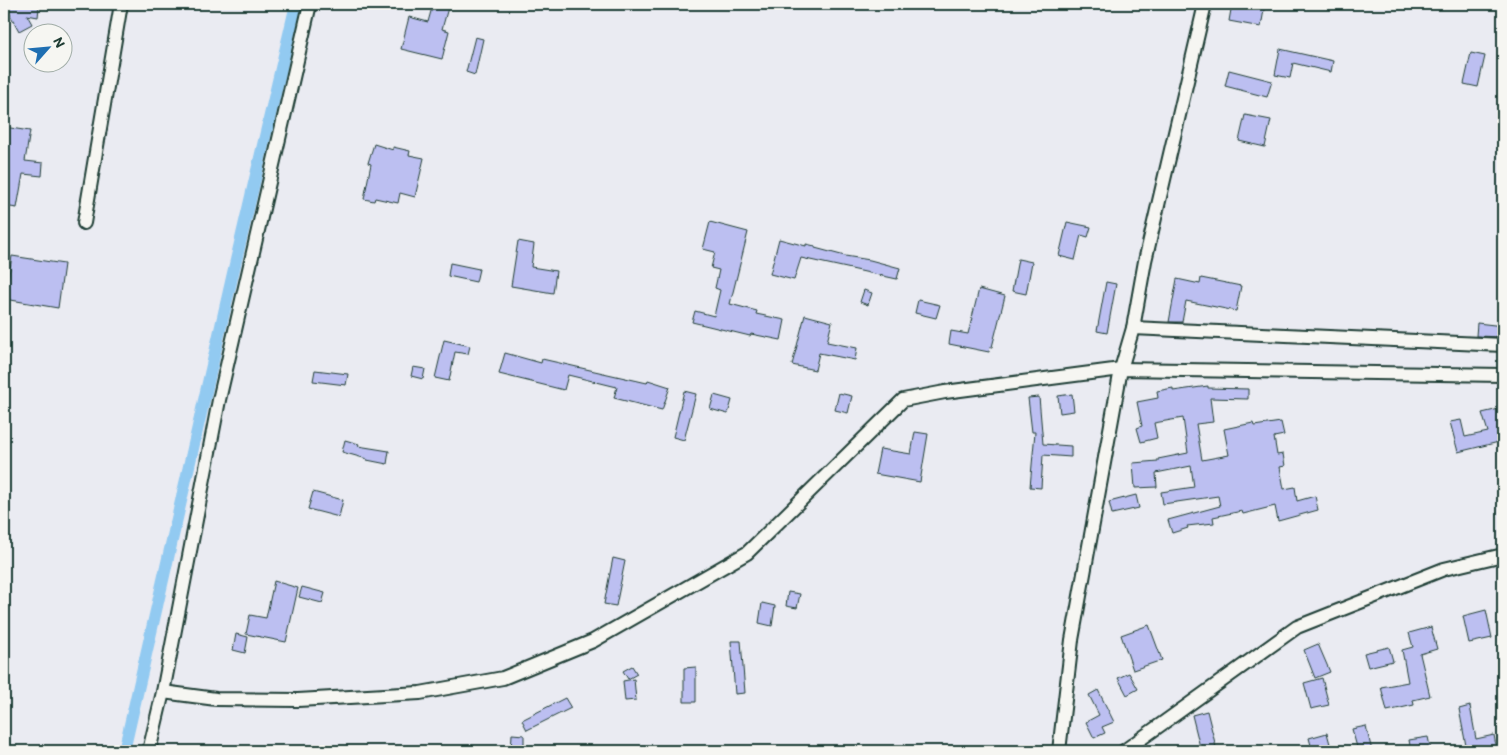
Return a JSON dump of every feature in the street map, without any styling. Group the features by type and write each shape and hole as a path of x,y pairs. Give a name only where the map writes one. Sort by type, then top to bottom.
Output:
{"street":[{"path":"84,223 121,4"},
{"path":"149,751 219,400 310,4"},
{"path":"1059,751 1072,640 1121,369 1133,328 1146,261 1205,4"},
{"path":"1133,328 1503,345"},
{"path":"162,692 216,699 298,700 420,693 503,678 593,641 747,553 903,400 945,392 1121,369 1503,375"},
{"path":"1124,751 1297,626 1444,569 1503,554"}],"building":[{"path":"9,4 39,7 38,17 27,15 31,22 22,22 22,29 19,31 7,9"},
{"path":"433,4 449,4 442,29 449,31 442,59 401,49 409,17 428,22"},
{"path":"1232,4 1265,4 1261,27 1229,21"},
{"path":"475,37 483,39 475,75 466,72"},
{"path":"1280,49 1333,61 1331,72 1293,63 1290,78 1275,75"},
{"path":"1471,53 1485,56 1478,87 1464,84"},
{"path":"1229,70 1272,81 1267,97 1225,86"},
{"path":"1245,115 1271,120 1265,147 1239,141"},
{"path":"4,127 30,131 25,161 43,163 42,176 23,174 17,208 4,206"},
{"path":"374,144 393,150 393,147 410,151 409,155 424,158 415,197 400,193 398,203 375,198 374,201 364,199 371,164 368,163"},
{"path":"710,222 748,232 730,304 757,311 756,314 785,320 781,340 751,334 750,336 692,322 695,311 714,316 720,290 715,288 719,270 711,268 715,252 703,249"},
{"path":"1067,222 1091,227 1088,237 1081,235 1075,260 1059,256"},
{"path":"779,239 806,246 806,244 815,246 815,248 845,256 900,268 897,279 801,258 794,280 770,274"},
{"path":"518,241 534,244 531,267 556,271 553,293 511,286"},
{"path":"12,256 64,264 58,308 5,299"},
{"path":"1018,259 1032,262 1026,294 1012,291"},
{"path":"450,263 479,269 476,282 448,276"},
{"path":"1201,278 1241,286 1236,311 1186,301 1182,322 1169,322 1177,279 1200,284"},
{"path":"1106,282 1116,284 1107,333 1097,331"},
{"path":"979,289 1005,296 992,347 990,347 989,352 949,344 951,331 968,334"},
{"path":"864,290 872,293 868,305 860,302"},
{"path":"918,300 940,305 936,318 915,313"},
{"path":"805,315 832,322 827,342 857,348 855,360 819,353 815,370 792,365"},
{"path":"1477,323 1503,326 1503,337 1476,336"},
{"path":"444,340 470,346 468,354 455,352 449,381 435,378"},
{"path":"505,353 541,363 542,359 647,383 648,380 670,387 662,410 614,398 617,387 568,375 564,390 499,374"},
{"path":"413,367 425,369 423,379 411,376"},
{"path":"315,370 348,374 346,385 313,381"},
{"path":"1208,386 1208,388 1248,389 1248,399 1210,398 1213,422 1196,424 1202,460 1229,455 1224,429 1253,423 1254,426 1281,422 1284,435 1274,437 1277,455 1283,454 1285,466 1280,467 1284,489 1295,487 1297,501 1315,496 1318,510 1278,521 1275,506 1243,514 1242,511 1213,517 1214,523 1187,526 1188,528 1172,533 1168,520 1220,506 1218,496 1163,504 1161,492 1194,487 1191,466 1156,473 1157,487 1135,488 1133,463 1158,461 1158,459 1188,453 1183,418 1154,423 1157,438 1141,442 1137,428 1142,426 1137,402 1158,398 1157,391 1173,388 1173,391"},
{"path":"684,391 696,394 684,440 673,437"},
{"path":"839,393 852,396 848,413 835,410"},
{"path":"1072,394 1074,411 1060,413 1058,396"},
{"path":"714,395 732,400 728,414 710,409"},
{"path":"1039,397 1043,444 1071,446 1071,457 1043,455 1041,488 1030,487 1035,432 1032,432 1028,398"},
{"path":"1499,409 1503,424 1503,441 1458,452 1450,422 1461,420 1465,437 1488,432 1482,413"},
{"path":"915,432 928,434 920,482 875,474 880,449 911,454"},
{"path":"345,440 359,444 358,446 389,451 387,464 342,452"},
{"path":"313,492 343,500 339,517 308,509"},
{"path":"1136,495 1139,508 1112,514 1109,502"},
{"path":"613,558 625,561 616,606 604,604"},
{"path":"274,581 298,588 286,642 246,634 250,615 266,618"},
{"path":"302,587 325,593 322,603 299,597"},
{"path":"788,592 800,594 797,608 786,606"},
{"path":"762,603 775,606 772,626 759,623"},
{"path":"1486,610 1492,638 1469,643 1463,616"},
{"path":"1149,625 1162,660 1133,670 1121,635"},
{"path":"1431,627 1437,649 1420,654 1430,696 1413,700 1414,705 1387,711 1381,687 1408,682 1402,650 1413,647 1409,633"},
{"path":"236,634 248,637 245,653 233,650"},
{"path":"731,641 741,641 745,693 735,694"},
{"path":"1318,644 1330,672 1315,678 1304,650"},
{"path":"1389,647 1393,661 1368,667 1364,653"},
{"path":"632,666 637,674 628,679 623,671"},
{"path":"696,667 696,702 684,702 684,668"},
{"path":"1129,673 1138,689 1127,695 1118,678"},
{"path":"1322,678 1329,705 1311,709 1304,683"},
{"path":"634,679 636,700 625,701 623,681"},
{"path":"1098,690 1114,722 1102,727 1105,733 1094,738 1086,722 1099,715 1089,695"},
{"path":"565,698 571,708 527,730 522,720"},
{"path":"1470,706 1476,739 1494,735 1497,751 1467,751 1459,709"},
{"path":"1207,711 1216,747 1201,751 1192,715"},
{"path":"1366,726 1372,751 1358,751 1352,729"},
{"path":"1327,733 1330,744 1312,749 1309,738"},
{"path":"512,734 524,735 524,751 511,751"},
{"path":"1428,737 1431,751 1411,751 1409,740"}],"waterway":[{"path":"124,751 296,4"}]}
